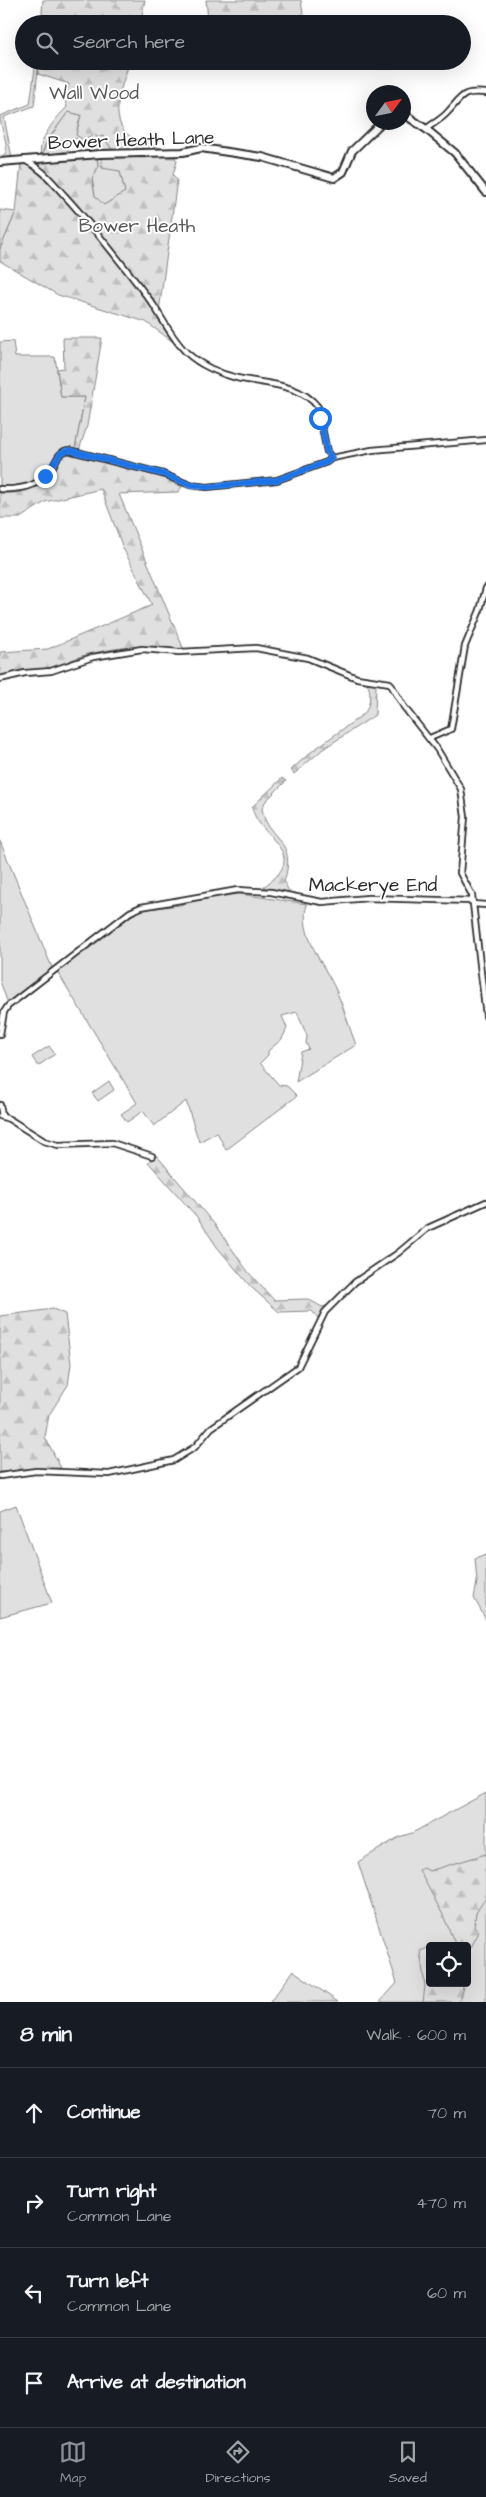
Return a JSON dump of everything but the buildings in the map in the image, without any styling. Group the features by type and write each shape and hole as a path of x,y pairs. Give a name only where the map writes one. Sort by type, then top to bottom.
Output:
{"main road":[{"path":"411,119 455,153 486,192"},
{"name":"Bower Heath Lane","path":"0,162 107,153 183,152 201,148 262,157 334,178 342,175 352,151 374,130"}],"street":[{"path":"426,129 445,115 460,96 472,92 486,93"},
{"path":"36,165 37,158"},
{"path":"23,159 36,165 45,173 116,257 185,351 212,369 236,378 278,385 302,394 313,401 318,407 327,452 332,458"},
{"path":"0,489 28,487 45,476 61,453 69,450 163,474 190,485 207,487 277,480 327,462 332,458 381,448 486,440"},
{"path":"430,738 451,729 466,646 486,588"},
{"path":"0,679 25,673 51,671 93,657 142,649 179,652 256,648 308,658 357,678 390,683 404,708 430,738 461,790 465,817 460,873 480,903 486,905"},
{"name":"Mackerye End","path":"0,1034 4,1012 8,1006 130,912 141,907 238,890 271,892 322,902 368,898 480,903"},
{"path":"472,893 486,1016"},
{"path":"0,1105 1,1116 44,1141 58,1145 112,1143 152,1156"},
{"path":"0,1476 36,1471 109,1474 174,1460 195,1447 211,1428 298,1367 325,1312 355,1282 398,1253 428,1228 486,1202"}],"green space":[{"path":"43,0 145,0 142,15 42,15"},
{"path":"206,0 301,0 303,14 303,15 208,15"},
{"path":"35,70 38,70 34,106 4,117 12,158 0,160 0,157 5,155 6,141 0,116 30,104"},
{"name":"Wall Wood","path":"38,70 127,70 118,101 119,121 123,130 135,139 167,150 113,151 103,136 97,138 95,134 84,140 76,135 81,115 68,112 47,141 41,156 42,143 45,136 67,107 65,101 69,84 38,74"},
{"path":"68,112 81,115 77,129 103,136 113,151 95,153 76,138 67,151 42,156 47,141"},
{"name":"Bower Heath","path":"173,154 177,161 173,175 177,180 159,311 98,230 40,167 42,160 97,156 98,167 92,179 95,196 104,205 125,192 120,171 102,168 101,156"},
{"path":"97,156 101,156 120,171 125,192 104,205 95,196 92,179 98,167"},
{"name":"Bower Heath","path":"21,163 37,169 95,234 180,347 146,322 58,295 0,261 0,249 16,212"},
{"path":"0,210 16,212 0,249"},
{"path":"63,338 102,338 87,426 79,450 75,449 85,397 61,397 57,369 64,368"},
{"path":"13,341 15,357 55,357 61,397 85,397 75,449 62,448 43,476 24,486 0,487 0,342"},
{"path":"68,454 164,478 182,487 178,492 119,494 184,650 161,647 116,649 87,654 49,668 0,676 0,652 48,649 152,605 123,548 101,489 45,502 20,518 0,518 0,493 23,492 35,487 47,478 61,459"},
{"path":"373,682 376,686 375,715 323,749 294,774 291,770 311,752 365,713 370,698 370,690 367,683"},
{"path":"282,778 286,781 265,802 262,809 265,820 285,848 287,868 284,882 290,893 263,887 277,875 284,865 283,855 256,818 252,807"},
{"path":"0,841 53,970 8,1004 0,981"},
{"path":"240,894 307,904 305,915 309,938 336,990 356,1045 296,1082 301,1052 309,1049 306,1043 307,1036 297,1012 282,1016 287,1028 282,1039 268,1051 268,1055 260,1063 279,1085 287,1086 297,1096 226,1150 217,1132 199,1142 186,1101 154,1126 143,1111 127,1122 121,1114 137,1103 57,971 139,910 180,905 217,895"},
{"path":"49,1046 55,1054 38,1066 32,1057"},
{"path":"109,1081 114,1090 98,1101 92,1093"},
{"path":"157,1156 215,1225 249,1273 274,1300 308,1299 322,1307 326,1306 318,1318 312,1311 279,1312 251,1287 217,1247 197,1217 148,1162"},
{"path":"53,1309 65,1314 71,1364 68,1385 49,1415 45,1437 61,1468 0,1472 0,1316"},
{"path":"16,1505 52,1603 0,1617 0,1511"},
{"path":"486,1554 486,1620 474,1598 477,1582 475,1558"},
{"path":"486,1793 486,2002 380,2002 397,1983 358,1862 399,1837 412,1833"},
{"path":"486,1854 486,1897 476,1913 474,1927 479,1932 471,1947 471,1942 454,1942 443,1915 419,1870 424,1868 429,1871"},
{"path":"426,1949 426,1987 463,1987 459,2002 423,2002 425,1986 420,1951"},
{"path":"294,1971 338,2002 270,2002"}],"route":[{"path":"45,476 61,453 69,450 163,474 190,485 221,487 277,480 327,462 332,458 327,452 324,442 320,418"}]}
